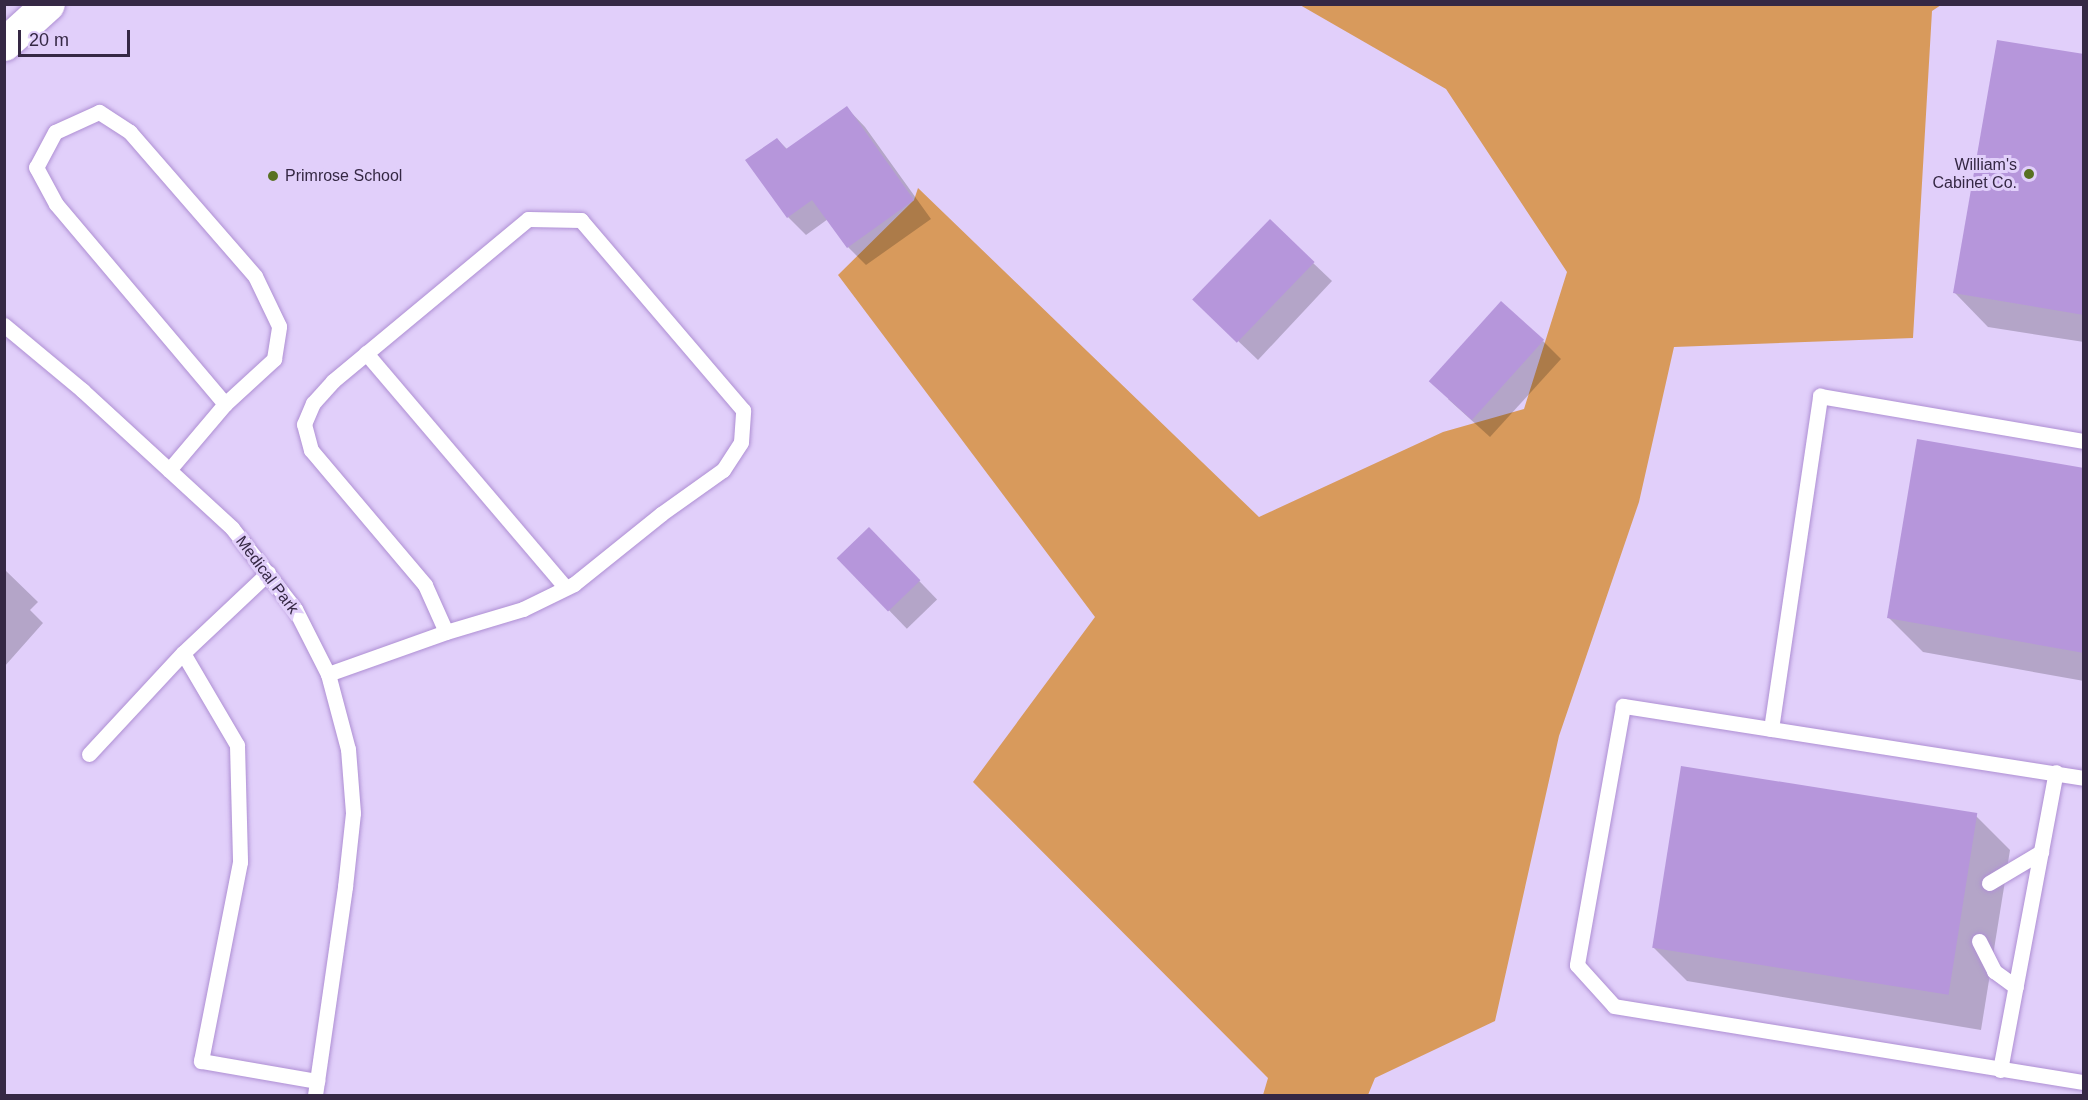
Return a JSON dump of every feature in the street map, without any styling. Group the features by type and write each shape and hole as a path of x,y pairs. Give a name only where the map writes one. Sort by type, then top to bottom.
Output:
{"street":[{"path":"4,44 48,4"}],"lane":[{"path":"169,470 225,404 274,359 279,326 255,276 130,132 99,112 55,132 36,167 56,204 225,404"},
{"path":"328,675 446,632 523,609 574,584 661,514 723,470 741,442 742,410 581,220 528,219 333,381 313,403 304,424 311,450 425,585 446,632"},
{"name":"Medical Park","path":"4,325 82,390 232,528 295,609 328,675 348,749 353,813 345,887 316,1088"},
{"path":"366,353 565,587"},
{"path":"1771,729 1820,396 2084,441"},
{"path":"89,754 183,653 268,573"},
{"path":"183,653 237,745 240,862 201,1061 316,1088"},
{"path":"2084,778 1623,706 1577,965 1614,1006 2084,1082"},
{"path":"2000,1070 2056,772"},
{"path":"1989,883 2017,864 2041,852"},
{"path":"1980,941 1994,971 2016,987"}],"shaded area":[{"path":"1300,5 1941,5 1932,11 1913,338 1674,347 1639,502 1559,736 1495,1021 1375,1078 1368,1095 1263,1095 1268,1078 973,782 1095,617 838,275 914,200 918,188 1259,517 1443,432 1524,409 1567,272 1446,89"}],"building":[{"name":"William's Cabinet Co.","path":"1997,40 2084,54 2084,315 1953,293"},
{"path":"847,106 914,200 847,248 812,200 787,218 745,160 777,138 786,149"},
{"path":"1270,219 1315,262 1237,343 1192,300"},
{"path":"1501,301 1544,340 1472,420 1429,381"},
{"path":"1917,439 2084,468 2084,653 1887,618"},
{"path":"869,527 920,580 888,611 837,558"},
{"path":"1681,766 1977,813 1949,995 1652,948"}],"place":[{"name":"William's Cabinet Co.","path":"2029,174"},
{"name":"Primrose School","path":"273,176"}]}
